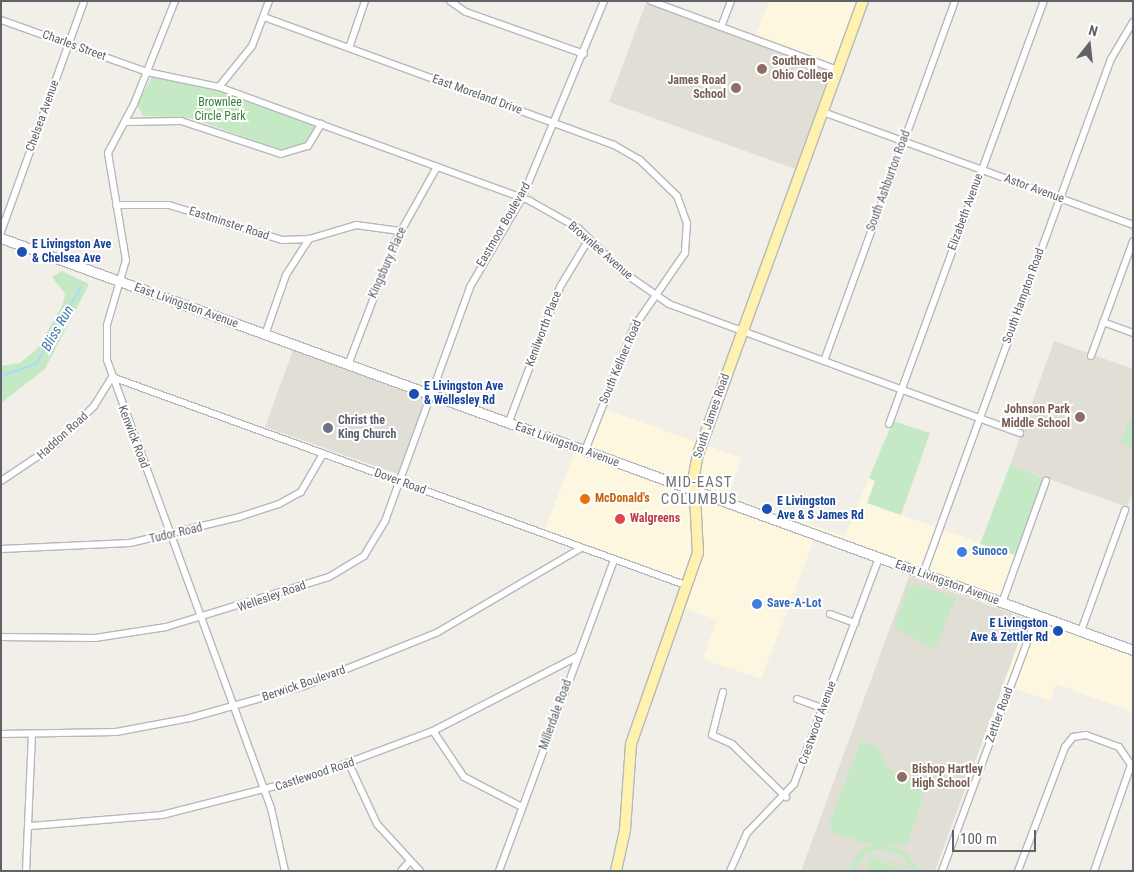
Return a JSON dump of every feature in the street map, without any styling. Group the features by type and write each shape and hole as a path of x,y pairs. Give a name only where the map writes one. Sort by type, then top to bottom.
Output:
{"main road":[{"name":"South James Road","path":"616,871 625,830 631,744 688,586 700,538 696,493 698,454 863,1"},
{"name":"East Livingston Avenue","path":"1,238 696,493 1133,650"}],"street":[{"name":"Chelsea Avenue","path":"1,232 84,1"},
{"name":"Kenwick Road","path":"174,1 126,122 107,159 126,254 107,325 112,377 265,790 284,871"},
{"path":"219,87 247,53 264,17 269,1"},
{"path":"349,48 364,1"},
{"path":"450,1 466,12 584,54"},
{"name":"Eastmoor Boulevard","path":"431,395 474,280 522,198 555,124 604,1"},
{"path":"651,1 838,70"},
{"path":"721,27 731,1"},
{"name":"South Ashburton Road","path":"824,361 955,1"},
{"name":"Elizabeth Avenue","path":"889,424 1044,1"},
{"name":"East Moreland Drive","path":"264,17 629,152 661,176 677,196"},
{"name":"Charles Street","path":"1,20 147,72"},
{"name":"South Hampton Road","path":"922,574 1111,59 1133,22"},
{"name":"Brownlee Avenue","path":"147,72 219,87 522,198 564,219 654,295 742,332 1020,433"},
{"name":"Astor Avenue","path":"823,112 1133,225"},
{"path":"126,122 187,122 281,154 308,146 321,124"},
{"name":"Kingsbury Place","path":"348,365 400,231 437,167"},
{"name":"South Kellner Road","path":"585,452 632,332 654,295 677,267 687,244 687,223 677,196"},
{"name":"Eastminster Road","path":"116,206 169,205 267,238 309,238 356,225 400,231"},
{"path":"265,335 286,275 309,238"},
{"name":"Kenilworth Place","path":"508,424 560,287 589,239"},
{"path":"1091,356 1103,322 1130,260 1133,241"},
{"path":"1103,322 1133,333"},
{"name":"Dover Road","path":"112,377 688,586"},
{"name":"Haddon Road","path":"1,481 56,444 94,406 112,377"},
{"name":"Wellesley Road","path":"1,638 94,638 201,619 329,577 355,563 379,534 431,395"},
{"name":"Tudor Road","path":"1,549 68,550 170,536 291,499 309,483 323,454"},
{"path":"1002,603 1046,481"},
{"path":"1081,632 1125,510"},
{"name":"Berwick Boulevard","path":"1,734 32,736 116,732 234,707 304,686 438,632 581,548"},
{"name":"Crestwood Avenue","path":"730,871 747,833 786,797 824,708 879,558"},
{"name":"Millerdale Road","path":"499,871 614,560"},
{"path":"830,614 856,623"},
{"name":"Zettler Road","path":"942,871 1037,616"},
{"name":"Castlewood Road","path":"31,826 162,815 265,790 349,764 433,731 578,656"},
{"path":"723,692 712,735 732,744 786,797"},
{"path":"797,699 824,708"},
{"path":"433,731 464,777 522,807"},
{"path":"1018,871 1065,747 1080,735 1104,741 1124,750 1132,765 1094,871"},
{"path":"26,871 31,826 32,736"},
{"path":"349,764 378,824 409,862 420,871"},
{"path":"401,871 409,862"}],"shaded area":[{"path":"769,1 863,1 837,74 753,43"},
{"path":"646,3 830,72 795,169 609,102"},
{"name":"Johnson Park Middle School","path":"1054,341 1133,369 1133,491 1127,507 1010,465"},
{"path":"293,350 422,398 425,401 398,474 265,427"},
{"path":"602,408 741,458 729,497 845,536 869,478 875,480 868,503 1015,555 995,608 816,535 761,679 703,659 717,620 681,607 689,585 543,534 577,447 585,450"},
{"name":"Bishop Hartley High School","path":"909,576 1027,619 935,871 801,871"},
{"path":"1030,613 1133,650 1133,712 1056,684 1050,701 1003,684"}],"green space":[{"name":"Brownlee Circle Park","path":"152,76 227,92 316,127 304,144 282,150 190,118 143,116 137,105"},
{"path":"62,271 89,284 45,369 1,403 1,366 20,363 37,349 62,306 65,294 52,277"},
{"path":"893,421 930,433 901,515 867,503 875,481 869,478"},
{"path":"1129,421 1133,422 1133,448 1120,443"},
{"path":"1010,465 1044,478 1015,555 980,544"},
{"path":"915,584 956,598 935,649 894,628 908,587"},
{"path":"861,741 877,747 890,770 922,784 925,790 908,843 903,846 866,843 834,833 829,824"},
{"path":"878,843 905,851 921,871 914,871 902,856 878,849 869,853 911,868 910,870 867,853 854,871 848,871 859,851"},
{"path":"870,858 906,871 865,871"}],"waterway":[{"name":"Bliss Run","path":"1,376 36,364 81,287"}],"place":[{"name":"Southern Ohio College","path":"762,69"},
{"name":"James Road School","path":"736,88"},
{"name":"E Livingston Ave & Chelsea Ave","path":"22,252"},
{"name":"E Livingston Ave & Wellesley Rd","path":"414,394"},
{"name":"Johnson Park Middle School","path":"1080,417"},
{"name":"Christ the King Church","path":"328,428"},
{"name":"McDonald's","path":"585,499"},
{"name":"E Livingston Ave & S James Rd","path":"767,509"},
{"name":"Walgreens","path":"620,519"},
{"name":"Sunoco","path":"962,552"},
{"name":"Save-A-Lot","path":"757,604"},
{"name":"E Livingston Ave & Zettler Rd","path":"1058,631"},
{"name":"Bishop Hartley High School","path":"902,777"}],"district":[{"name":"MID-EAST COLUMBUS","path":"699,490"}]}
